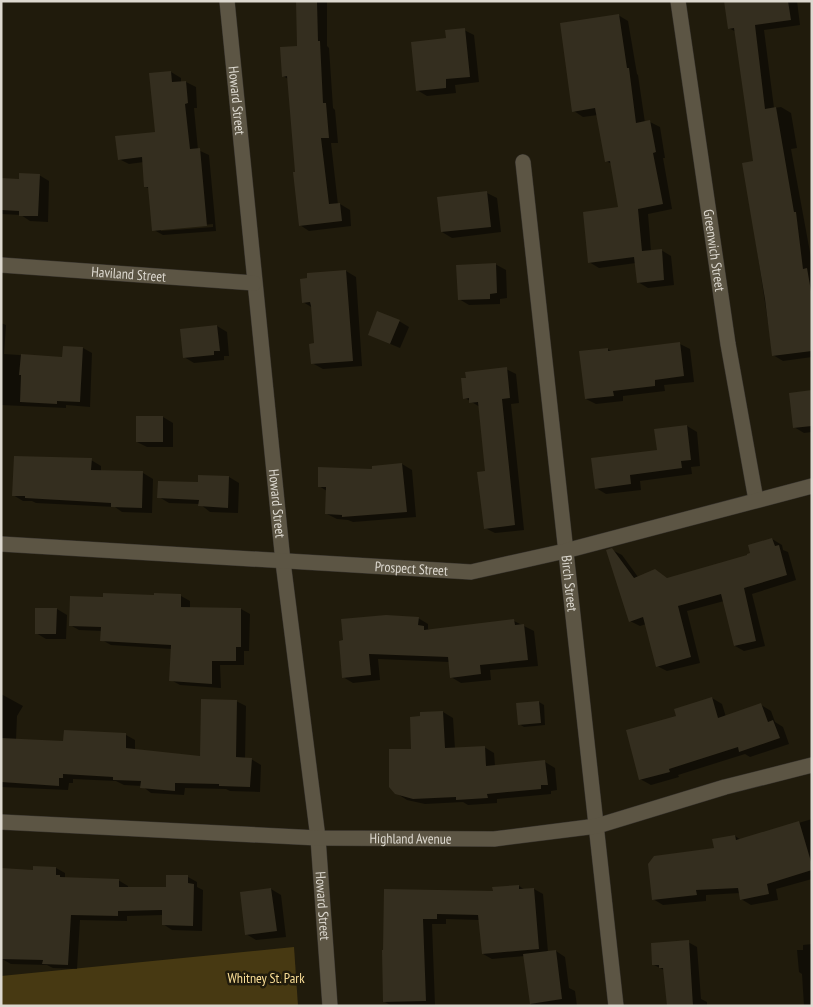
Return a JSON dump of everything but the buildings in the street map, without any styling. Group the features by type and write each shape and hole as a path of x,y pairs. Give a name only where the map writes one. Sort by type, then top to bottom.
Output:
{"street":[{"name":"Howard Street","path":"227,1 245,173 254,283 270,416 283,562 318,838 330,1006"},
{"name":"Greenwich Street","path":"678,1 728,344 756,500"},
{"name":"Birch Street","path":"524,162 616,1006"},
{"name":"Haviland Street","path":"1,265 254,283"},
{"name":"Prospect Street","path":"1,544 471,572 565,551 812,486"},
{"name":"Highland Avenue","path":"1,822 318,838 494,839 597,826 725,787 812,765"}],"green space":[{"name":"Whitney St. Park","path":"294,947 298,1006 1,1006 1,976"}]}
